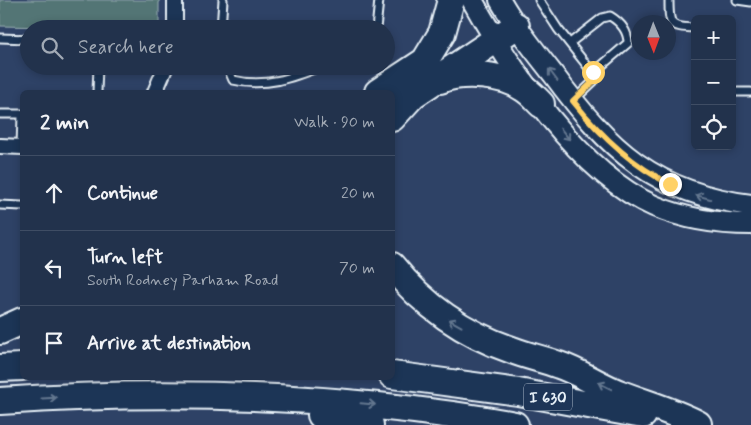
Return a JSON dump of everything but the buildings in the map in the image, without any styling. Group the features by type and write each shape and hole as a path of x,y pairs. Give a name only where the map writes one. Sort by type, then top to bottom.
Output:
{"highway":[{"path":"395,115 413,94 425,73 442,33 451,0"},
{"path":"383,90 425,73 501,21"},
{"path":"425,73 449,76 483,76 523,87 541,104"},
{"path":"395,269 425,301 450,320 472,332 510,350 561,365 620,393 672,410 700,425"},
{"path":"0,331 20,322"},
{"path":"0,368 20,367"},
{"name":"I 630","path":"395,375 518,392 700,425"},
{"name":"I 630","path":"0,401 52,397 157,395 226,397 372,404 515,425"},
{"path":"226,397 370,425"}],"main road":[{"path":"472,0 501,21 602,135 648,172 694,194 751,205"},
{"path":"501,21 541,104 590,162 622,187 652,205 684,217 731,224 751,224"}],"street":[{"path":"175,0 175,20"},
{"path":"156,90 162,75"},
{"path":"0,146 20,147"}],"lane":[{"path":"222,20 223,0"},
{"path":"377,20 379,0"},
{"path":"539,0 593,72 594,81 573,101"},
{"path":"669,0 669,18 672,24 677,27 691,28"},
{"path":"736,0 751,2"},
{"path":"570,43 602,18 610,16 618,21 628,35 628,42 593,72"},
{"path":"0,38 20,39"},
{"path":"97,90 98,75"},
{"path":"231,75 233,80 251,84 278,82 297,75"},
{"path":"736,92 751,92"},
{"path":"0,114 20,115"},
{"path":"0,205 20,206"}],"green space":[{"path":"0,0 159,0 159,20 20,20 20,26 0,26"}],"route":[{"path":"593,72 594,81 573,101 588,120 613,145 648,172 670,184"}]}
